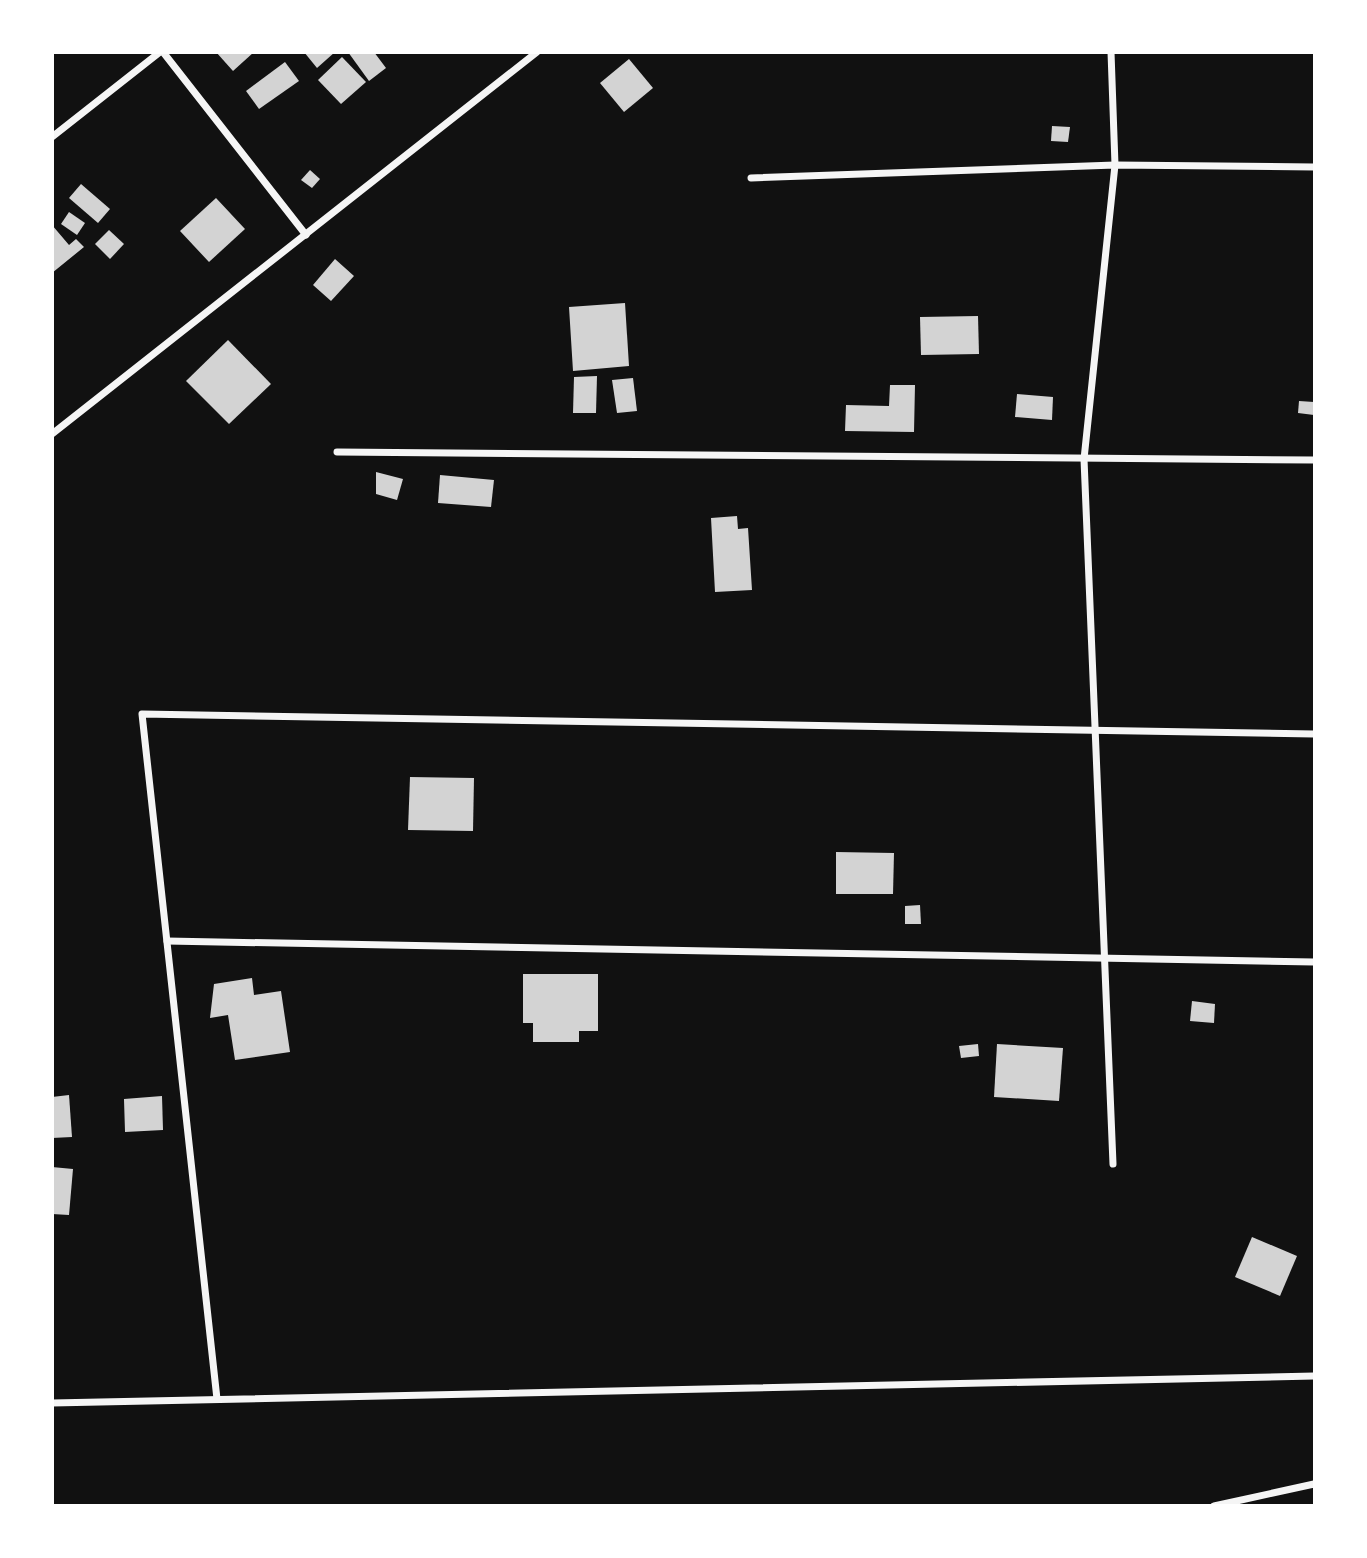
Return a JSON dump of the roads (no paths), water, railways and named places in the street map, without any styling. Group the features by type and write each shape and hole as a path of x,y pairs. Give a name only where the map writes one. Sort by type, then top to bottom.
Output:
{"street":[{"path":"52,137 162,52 306,234"},
{"path":"52,434 537,52"},
{"path":"1111,52 1115,165 1084,459 1113,1164"},
{"path":"751,178 1115,165 1314,167"},
{"path":"337,453 1314,460"},
{"path":"217,1399 142,714 1314,734"},
{"path":"167,941 1314,962"},
{"path":"52,1402 1314,1376"},
{"path":"1214,1506 1314,1484"}]}
